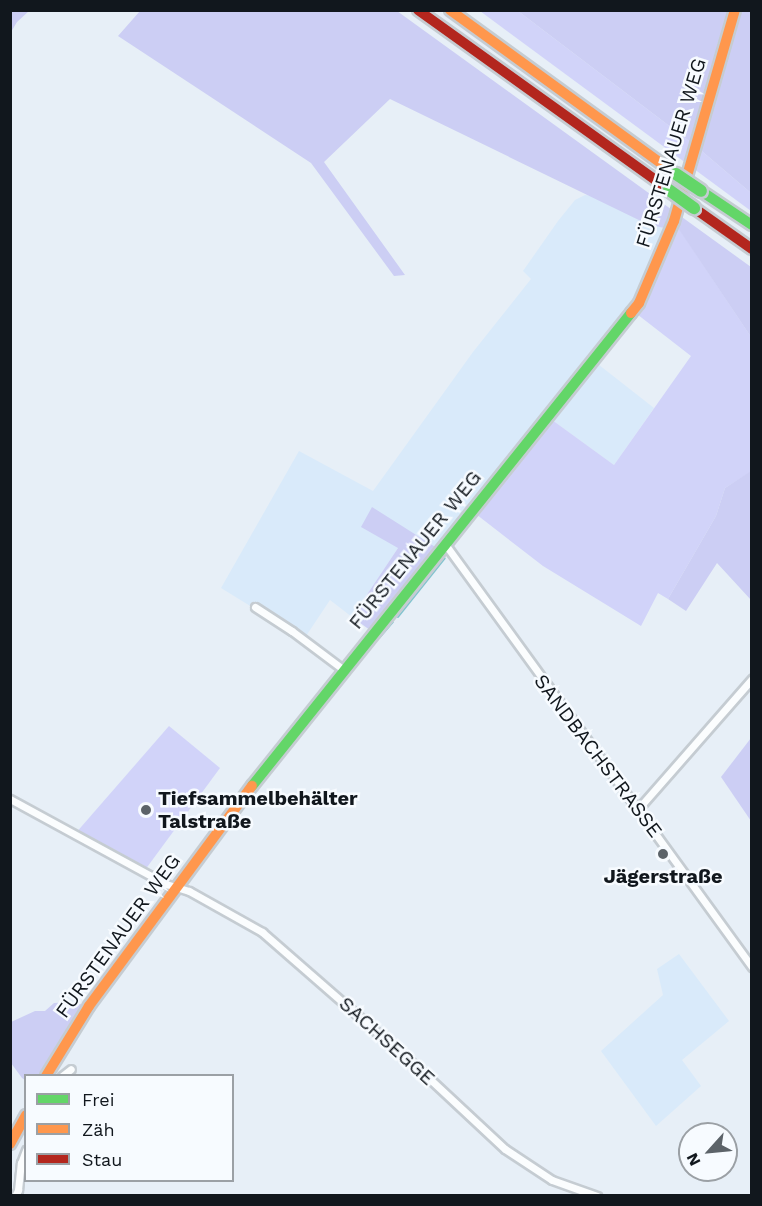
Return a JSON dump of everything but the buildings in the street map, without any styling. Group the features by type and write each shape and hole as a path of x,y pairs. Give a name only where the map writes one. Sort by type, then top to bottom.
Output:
{"main road":[{"path":"418,10 752,249"},
{"path":"450,10 676,174 752,225"},
{"name":"FÜRSTENAUER WEG","path":"47,1074 80,1018 259,776 633,311 667,242 697,147 735,10"},
{"path":"12,1139 24,1118"}],"street":[{"name":"SANDBACHSTRASSE","path":"445,544 557,702 638,809 752,967"},
{"path":"255,608 292,631 344,670"},
{"path":"638,809 752,679"},
{"name":"SACHSEGGE","path":"10,799 166,884 229,912 262,932 522,1162 552,1180 597,1196"},
{"path":"65,1074 71,1069"},
{"path":"15,1196 24,1155"}],"shaded area":[{"path":"11,10 29,11 17,22 11,32"},
{"path":"140,11 397,11 751,267 751,337 674,222 664,228 647,224 390,99 324,162 405,275 394,276 311,163 118,36"},
{"path":"480,11 518,11 697,147 751,193 751,211"},
{"path":"518,11 751,11 751,193 697,147"},
{"path":"585,195 593,196 647,224 674,221 639,303 594,361 654,408 614,465 548,417 440,550 398,548 352,617 330,600 304,639 221,588 299,451 373,491 473,352 531,279 523,271 558,221 575,200"},
{"path":"674,221 751,337 752,471 725,488 716,516 668,599 658,593 641,626 543,566 472,511 548,417 614,465 691,356 633,311"},
{"path":"751,471 751,600 717,563 686,611 668,599 716,516 725,488"},
{"path":"372,507 440,550 374,633 352,617 398,548 361,527"},
{"path":"169,726 220,768 145,870 75,834"},
{"path":"751,738 751,821 721,777"},
{"path":"679,954 729,1021 682,1060 701,1086 656,1126 601,1051 663,995 657,969"},
{"path":"72,1002 89,1006 47,1074 24,1074 24,1079 11,1063 11,1022 35,1011 45,1011 54,1003"}],"waterway":[{"path":"398,617 445,558"},
{"path":"379,638 393,622"}],"traffic: fast":[{"path":"676,174 701,191"},
{"path":"669,190 694,208"},
{"path":"701,191 752,225"},
{"path":"252,786 631,313"}],"traffic: slow":[{"path":"450,10 676,174"},
{"path":"631,313 639,303 674,221 735,10"},
{"path":"47,1074 89,1006 252,786"},
{"path":"10,1144 24,1119"}],"traffic: jam":[{"path":"418,10 669,190"},
{"path":"694,208 752,249"}],"place":[{"name":"Tiefsammelbehälter Talstraße","path":"146,810"},
{"name":"Jägerstraße","path":"663,854"}]}
